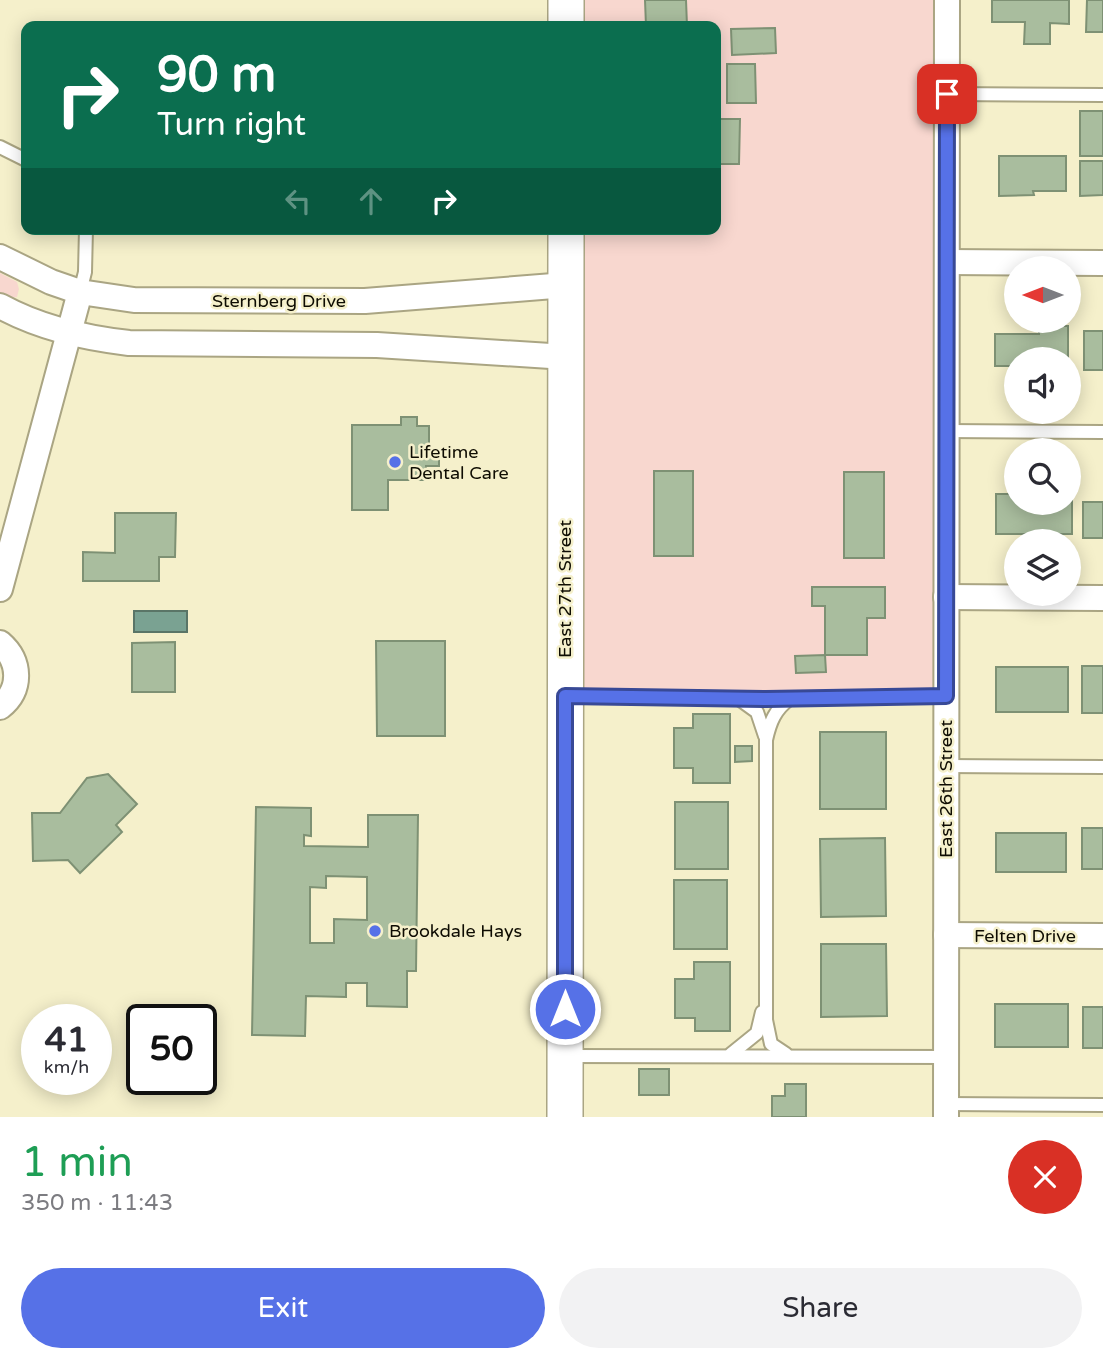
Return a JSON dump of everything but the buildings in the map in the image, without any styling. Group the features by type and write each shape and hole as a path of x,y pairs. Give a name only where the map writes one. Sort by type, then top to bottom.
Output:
{"main road":[{"path":"566,0 566,21"},
{"name":"East 27th Street","path":"565,1117 566,235"}],"street":[{"name":"East 26th Street","path":"946,1111 947,0"},
{"name":"Sternberg Drive","path":"0,257 51,282 80,292 134,300 365,301 566,285"},
{"path":"947,262 1103,263"},
{"path":"0,589 80,292"},
{"path":"0,306 40,324 96,340 129,343 377,345 566,357"},
{"path":"946,597 1103,598"},
{"path":"0,643 11,654 16,675 13,691 0,707"},
{"name":"Felten Drive","path":"946,935 1103,936"}],"lane":[{"path":"947,94 1103,96"},
{"path":"0,147 21,158"},
{"path":"80,292 85,272 86,235"},
{"path":"947,431 1103,432"},
{"path":"565,696 946,696"},
{"path":"737,698 757,712 766,740 768,1035 775,1048 789,1055"},
{"path":"766,740 774,715 791,698"},
{"path":"946,766 1103,767"},
{"path":"730,1055 757,1033 766,991"},
{"path":"565,1056 946,1057"},
{"path":"946,1111 1103,1105"}],"shaded area":[{"path":"566,0 947,0 946,696 565,696 566,235 721,235 721,21 566,21"},
{"path":"0,273 17,282 17,297 8,298 0,293"},
{"path":"134,611 187,611 187,632 134,632"}],"place":[{"name":"Lifetime Dental Care","path":"395,462"},
{"name":"Brookdale Hays","path":"375,931"}],"route":[{"path":"565,1009 565,696 766,699 946,696 947,94"}]}
